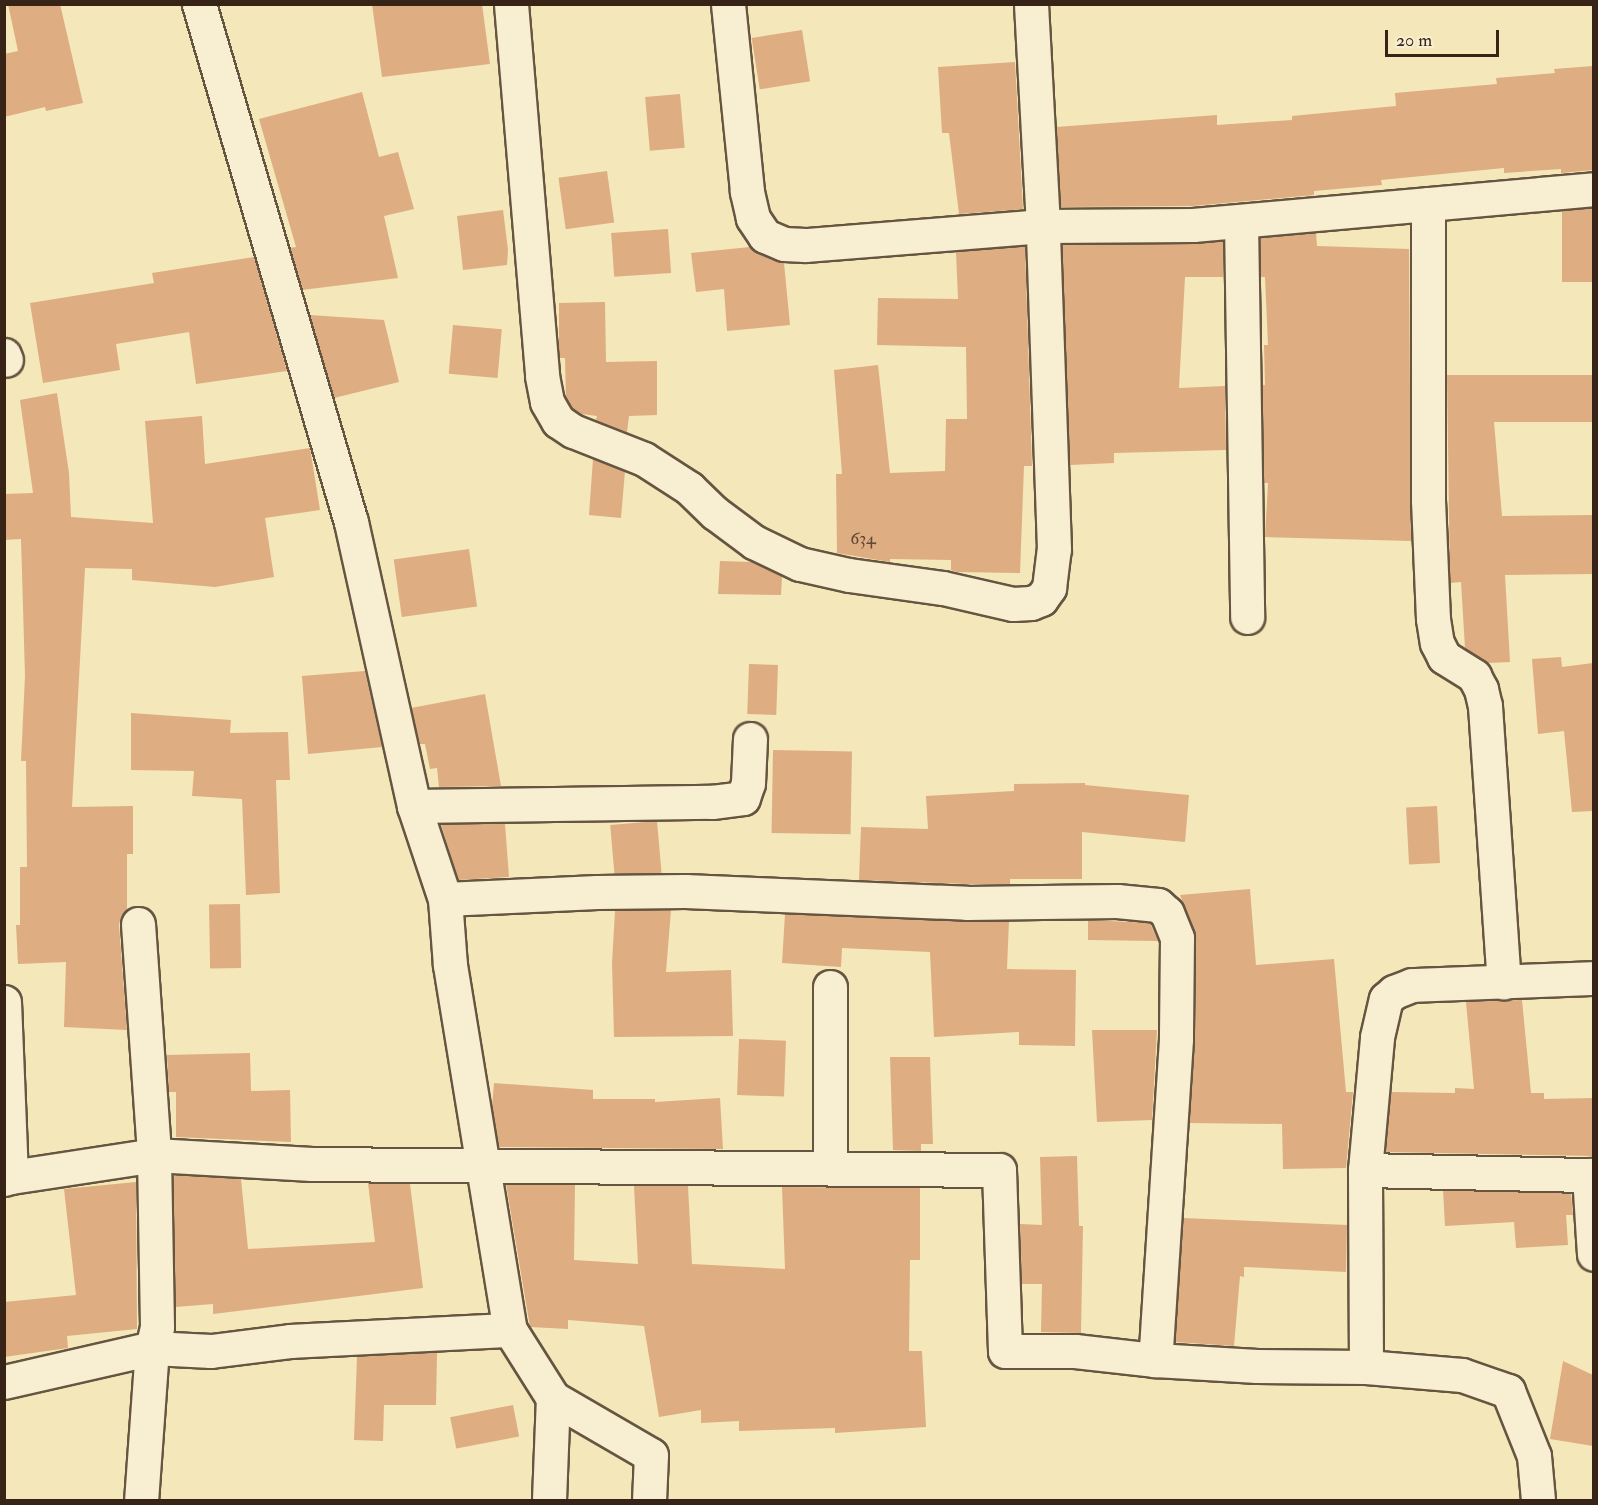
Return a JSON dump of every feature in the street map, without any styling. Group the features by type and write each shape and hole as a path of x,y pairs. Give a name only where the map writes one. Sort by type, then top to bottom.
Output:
{"street":[{"path":"199,4 351,522 414,806 445,899 450,965 481,1166 510,1330 553,1398 651,1455 649,1500"},
{"path":"511,4 542,376 547,402 558,421 573,431 644,459 689,488 715,513 754,542 800,564 849,575 943,588 1013,604 1031,603 1041,599 1049,588 1054,549 1043,226 1031,4"},
{"path":"729,4 747,191 753,218 765,236 784,244 805,245 1043,226 1193,225 1593,189"},
{"path":"1428,204 1428,500 1433,620 1437,643 1444,657 1474,676 1481,688 1485,706 1504,982"},
{"path":"1241,221 1247,617"},
{"path":"414,806 712,802 743,798 748,783 750,739"},
{"path":"445,899 597,892 685,891 967,903 1117,901 1158,905 1167,913 1177,938 1176,1039 1155,1360"},
{"path":"138,924 154,1155 157,1327 152,1348 141,1500"},
{"path":"1366,1368 1365,1170 1377,1037 1386,999 1394,992 1412,985 1593,978"},
{"path":"830,987 830,1167"},
{"path":"4,1002 8,1178 154,1155 312,1164 999,1170 1005,1351 1075,1351 1155,1360 1462,1374 1508,1391 1534,1456 1538,1500"},
{"path":"1365,1170 1591,1175 1593,1254"},
{"path":"4,1382 152,1348 211,1351 291,1341 510,1330"},
{"path":"549,1500 553,1398"}],"building":[{"path":"8,4 60,4 83,103 46,111 45,107 4,117 4,54 18,51"},
{"path":"372,4 482,4 490,64 382,77"},
{"path":"802,30 810,81 760,89 752,38"},
{"path":"1015,62 1023,209 959,214 949,133 942,133 938,67"},
{"path":"1593,66 1593,170 1561,173 1561,169 1504,173 1504,168 1381,180 1382,185 1314,191 1314,195 1192,206 1061,207 1056,127 1217,115 1217,125 1292,120 1292,116 1396,106 1395,93 1497,84 1496,78 1555,73 1554,69"},
{"path":"362,92 379,157 398,152 414,209 384,216 398,278 302,290 290,248 296,247 259,119"},
{"path":"680,94 685,148 650,151 645,97"},
{"path":"607,171 614,222 566,229 558,178"},
{"path":"1562,208 1593,208 1593,282 1562,282"},
{"path":"503,210 508,250 507,265 463,270 457,216"},
{"path":"668,229 671,273 614,277 611,233"},
{"path":"1316,233 1317,246 1409,249 1411,541 1265,537 1268,483 1264,483 1262,385 1265,385 1264,345 1268,345 1265,277 1261,277 1260,238"},
{"path":"1223,241 1223,277 1185,277 1179,388 1225,386 1226,450 1114,453 1114,463 1070,465 1062,245"},
{"path":"1025,246 1032,466 1024,466 1020,573 957,572 951,570 951,560 890,559 890,562 837,553 836,474 842,474 834,370 878,365 890,473 945,471 946,419 967,419 966,347 877,345 878,298 958,299 956,252"},
{"path":"750,247 758,253 784,263 790,325 727,331 724,289 696,292 691,253"},
{"path":"254,257 287,371 196,384 189,332 116,344 120,370 43,383 30,303 154,283 152,273"},
{"path":"605,302 606,362 657,361 657,415 629,416 627,432 596,420 597,416 582,414 572,408 566,397 565,358 559,358 559,303"},
{"path":"310,315 384,320 399,382 334,398"},
{"path":"453,325 502,329 498,378 449,374"},
{"path":"1447,375 1593,375 1593,422 1494,422 1502,516 1593,515 1593,574 1505,575 1510,662 1487,663 1465,648 1461,582 1450,583"},
{"path":"57,393 69,473 71,517 153,523 145,421 202,416 205,464 310,448 320,510 265,518 274,577 215,587 132,580 132,569 85,568 72,807 133,806 133,854 127,854 127,909 121,916 119,925 127,1030 64,1027 66,962 18,964 16,925 20,925 20,867 27,867 26,761 21,761 25,676 21,539 4,540 4,494 33,493 20,400"},
{"path":"593,459 625,471 621,518 589,515"},
{"path":"469,549 477,606 402,617 394,560"},
{"path":"720,561 751,562 782,576 781,595 718,594"},
{"path":"1561,657 1562,667 1593,663 1593,811 1572,812 1564,731 1538,734 1532,659"},
{"path":"749,664 778,665 776,715 747,714"},
{"path":"365,671 382,747 308,754 302,676"},
{"path":"485,694 501,786 439,787 437,768 430,769 425,744 420,744 411,708"},
{"path":"131,713 231,720 230,733 288,732 290,780 276,780 280,893 246,895 242,799 192,796 194,771 131,770"},
{"path":"773,750 852,751 851,834 772,833"},
{"path":"1085,783 1085,785 1189,795 1185,842 1082,832 1082,879 1010,879 1010,884 859,880 861,827 928,829 926,796 1014,791 1014,784"},
{"path":"1437,806 1440,863 1409,865 1406,808"},
{"path":"657,821 662,873 615,877 610,825"},
{"path":"441,824 505,824 509,877 458,880"},
{"path":"1250,889 1256,965 1334,959 1346,1092 1353,1092 1346,1168 1283,1169 1282,1124 1189,1123 1195,1040 1196,938 1180,895"},
{"path":"240,904 241,968 210,969 209,905"},
{"path":"671,910 666,972 731,970 733,1036 614,1037 612,963 615,911"},
{"path":"785,914 1009,921 1007,969 1076,970 1075,1046 1019,1045 1019,1032 934,1037 930,952 842,948 841,967 782,963"},
{"path":"1088,920 1150,923 1158,941 1088,940"},
{"path":"1522,1000 1531,1093 1544,1093 1544,1099 1593,1098 1593,1156 1385,1152 1391,1092 1455,1093 1455,1088 1474,1089 1466,1002"},
{"path":"1092,1030 1157,1030 1152,1120 1097,1122"},
{"path":"739,1039 786,1041 784,1097 737,1095"},
{"path":"250,1053 251,1091 290,1090 291,1142 176,1137 176,1092 169,1092 167,1055"},
{"path":"890,1057 930,1057 933,1144 921,1144 921,1151 893,1150"},
{"path":"494,1083 593,1090 593,1099 655,1099 655,1102 720,1098 723,1149 499,1147 492,1107"},
{"path":"1077,1156 1079,1226 1083,1226 1081,1333 1041,1332 1042,1284 1022,1284 1020,1224 1042,1225 1040,1157"},
{"path":"177,1175 241,1179 248,1249 375,1242 368,1183 410,1184 423,1288 213,1314 213,1304 175,1307 173,1177"},
{"path":"136,1182 137,1329 67,1336 68,1348 4,1357 4,1302 76,1295 64,1189"},
{"path":"506,1184 575,1185 574,1260 638,1264 634,1186 688,1186 692,1264 785,1269 782,1187 920,1188 920,1260 910,1260 909,1351 922,1351 926,1427 835,1433 835,1428 739,1431 739,1421 701,1423 701,1410 659,1417 644,1326 568,1320 568,1329 530,1327"},
{"path":"1443,1190 1571,1193 1573,1215 1566,1215 1568,1245 1516,1248 1514,1222 1445,1226"},
{"path":"1183,1218 1347,1225 1346,1272 1244,1267 1244,1277 1240,1276 1234,1346 1175,1342"},
{"path":"437,1352 436,1405 384,1405 383,1441 354,1440 357,1356"},
{"path":"1563,1361 1593,1375 1593,1446 1550,1439"},
{"path":"513,1405 519,1436 456,1449 450,1417"}]}
